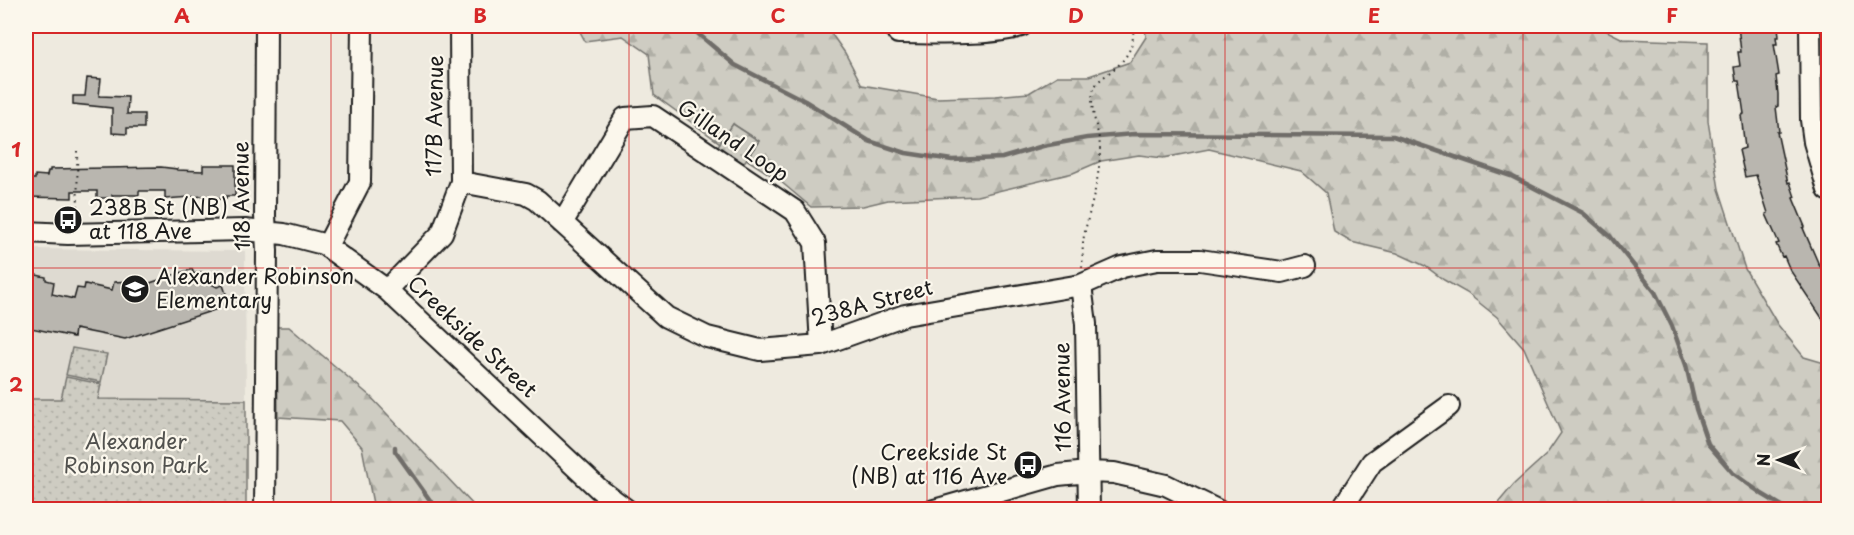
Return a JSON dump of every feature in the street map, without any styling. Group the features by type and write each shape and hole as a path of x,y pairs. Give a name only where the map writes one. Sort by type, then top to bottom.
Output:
{"street":[{"name":"118 Avenue","path":"265,510 266,26"},
{"path":"327,246 360,182 362,26"},
{"name":"117B Avenue","path":"387,290 442,232 461,182 460,26"},
{"path":"898,33 942,29 1011,29 1022,26"},
{"path":"1810,26 1811,120 1814,142 1828,190"},
{"name":"Gilland Loop","path":"562,223 625,118 653,116 795,211 815,243 821,345"},
{"name":"238A Street","path":"461,182 526,194 537,200 666,317 707,336 760,350 821,345 905,315 1081,285 1122,267 1157,260 1200,260 1282,272 1305,266"},
{"name":"Creekside Street","path":"26,232 78,234 245,230 266,231 327,246 387,290 599,489 627,510"},
{"name":"116 Avenue","path":"1081,285 1086,324 1089,510"},
{"path":"1341,510 1372,462 1449,406"},
{"path":"934,510 1058,475 1089,472 1114,473 1166,485 1217,510"}],"path":[{"path":"1081,285 1084,238 1098,180 1100,148 1092,110 1093,90 1097,81 1114,70 1130,50 1134,41 1133,26"},
{"path":"77,151 78,234"}],"shaded area":[{"name":"Alexander Robinson Elementary","path":"26,249 245,251 246,400 26,399"}],"green space":[{"path":"577,26 826,26 845,53 862,85 938,98 1029,93 1057,76 1089,76 1130,62 1146,37 1145,26 1597,26 1623,39 1708,42 1708,121 1719,189 1745,269 1778,325 1804,357 1828,364 1828,509 1493,509 1514,484 1546,455 1561,433 1524,348 1497,317 1467,293 1425,266 1397,253 1351,242 1334,232 1326,193 1301,171 1209,149 1163,158 1139,155 1101,161 1073,173 977,196 888,200 863,206 811,207 780,181 746,159 759,141 733,124 720,143 654,95 649,54 623,36 585,41"},
{"path":"733,124 759,141 743,164 717,147"},
{"path":"277,327 289,327 370,396 477,509 374,509 362,447 340,421 278,417"},
{"path":"72,348 107,354 101,382 66,375"},
{"name":"Alexander Robinson Park","path":"66,377 101,384 98,399 246,400 246,509 26,509 26,399 61,399"}],"building":[{"path":"1738,26 1778,26 1779,37 1776,37 1777,44 1774,44 1779,75 1776,76 1779,132 1777,132 1788,183 1790,182 1795,197 1793,198 1805,227 1803,228 1819,265 1828,278 1828,327 1790,270 1784,256 1782,257 1776,244 1779,243 1766,214 1768,213 1756,175 1745,177 1739,150 1745,148 1741,115 1744,114 1739,81 1736,81 1734,67 1740,66"},
{"path":"87,78 101,79 99,96 128,97 127,114 144,114 144,128 127,128 127,134 112,133 112,108 73,104 73,96 85,96"},
{"path":"203,165 235,165 235,196 226,196 226,199 204,199 204,196 165,199 165,191 139,191 139,195 112,195 112,198 97,198 97,191 72,191 72,198 26,197 26,179 35,179 35,175 47,176 50,169 161,167 203,171"},
{"path":"192,269 194,274 201,272 204,280 217,287 223,285 230,305 125,339 75,329 74,337 26,327 27,273 46,277 46,280 54,282 52,294 74,299 77,288 84,289 85,284 112,290 114,282 130,281 132,289"}],"waterway":[{"path":"689,26 735,65 805,101 869,141 906,153 952,160 1002,158 1043,146 1087,138 1134,134 1393,136 1511,176 1583,213 1610,236 1655,292 1672,326 1686,365 1696,409 1708,444 1733,473 1789,510"},
{"path":"395,447 395,451 437,510"}],"place":[{"name":"238B St (NB) at 118 Ave","path":"68,220"},
{"name":"Alexander Robinson Elementary","path":"135,289"},
{"name":"Creekside St (NB) at 116 Ave","path":"1028,465"}]}
